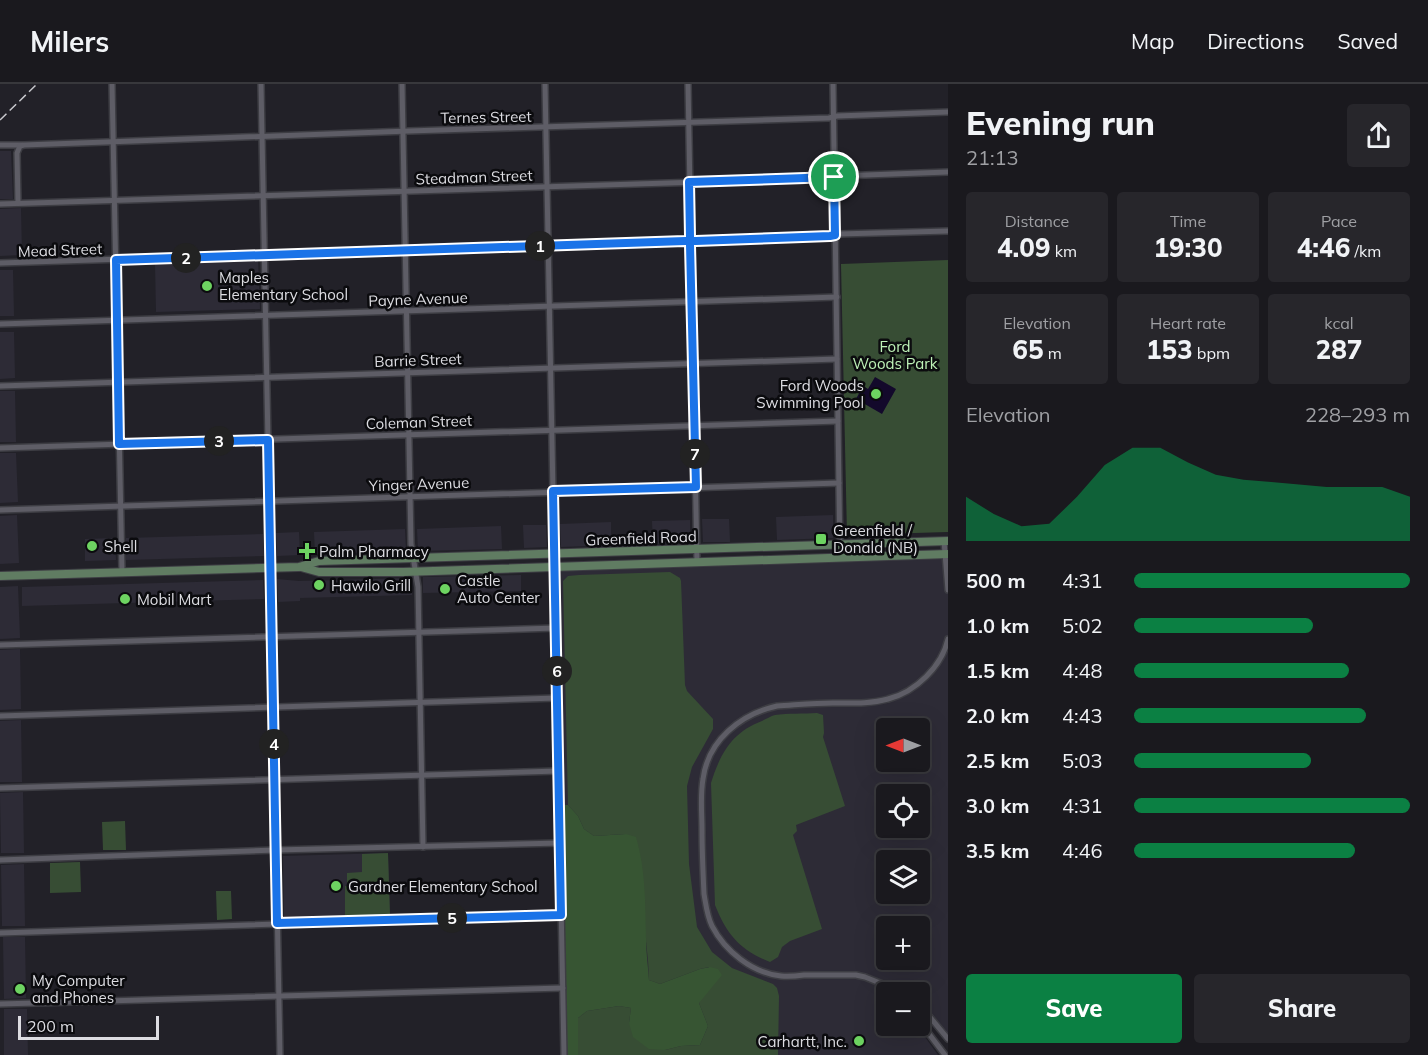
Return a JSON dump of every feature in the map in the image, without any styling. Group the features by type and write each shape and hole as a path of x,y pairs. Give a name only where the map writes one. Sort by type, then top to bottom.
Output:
{"main road":[{"name":"Greenfield Road","path":"299,567 319,561 946,541"},
{"name":"Greenfield Road","path":"0,576 271,567 299,567 319,572 416,572 946,554"},
{"path":"471,556 471,570"}],"street":[{"path":"112,84 122,572"},
{"path":"261,84 280,1055"},
{"path":"402,84 411,544 418,587 423,847"},
{"path":"545,84 564,1055"},
{"path":"688,84 697,563"},
{"path":"832,84 840,558"},
{"name":"Ternes Street","path":"0,145 688,123 948,112"},
{"path":"18,204 17,153 20,146 24,145"},
{"name":"Steadman Street","path":"0,204 948,172"},
{"name":"Mead Street","path":"0,264 948,231"},
{"name":"Payne Avenue","path":"0,324 837,297"},
{"name":"Barrie Street","path":"0,386 837,359"},
{"name":"Coleman Street","path":"0,448 838,421"},
{"name":"Yinger Avenue","path":"0,510 839,483"},
{"path":"946,541 948,590"},
{"path":"0,645 556,628"},
{"path":"879,982 856,975 782,976 769,973 754,968 737,957 723,943 712,926 704,894 701,794 703,777 717,742 749,715 777,706 889,699 908,690 927,676 938,662 948,639"},
{"path":"0,716 557,699"},
{"path":"0,788 558,771"},
{"path":"0,860 560,843"},
{"path":"0,933 561,915"},
{"path":"0,1004 563,988"},
{"path":"930,1017 948,1040"},
{"path":"930,1035 945,1055"}],"shaded area":[{"path":"0,151 11,151 13,199 0,199"},
{"path":"21,208 22,255 0,256 0,209"},
{"name":"Maples Elementary School","path":"258,260 260,309 156,312 155,263"},
{"path":"0,270 13,270 14,316 0,316"},
{"path":"0,332 14,332 15,378 0,379"},
{"name":"Ford Woods Swimming Pool","path":"875,377 896,389 882,414 856,399 863,386 868,389"},
{"path":"0,391 15,391 16,442 0,442"},
{"path":"0,453 16,453 18,502 0,503"},
{"path":"17,515 19,563 0,564 0,516"},
{"path":"833,515 833,538 777,540 776,517"},
{"path":"702,519 729,519 730,542 703,542"},
{"path":"690,520 690,543 653,544 652,521"},
{"path":"611,522 611,545 561,547 560,524"},
{"path":"523,525 546,525 547,547 524,548"},
{"path":"501,526 502,549 418,551 417,529"},
{"path":"405,529 406,551 315,554 314,532"},
{"path":"299,532 300,555 277,556 276,533"},
{"path":"263,534 264,556 126,560 126,538"},
{"path":"115,538 116,560 85,561 85,539"},
{"path":"948,558 948,1037 930,1014 930,982 876,982 876,1036 924,1036 938,1055 566,1055 557,584 560,572 563,570"},
{"path":"521,575 521,591 423,593 423,577"},
{"path":"412,578 412,595 300,598 300,601 278,602 277,579 299,581"},
{"path":"263,580 264,599 22,606 22,587"},
{"path":"18,586 20,638 0,639 0,587"},
{"path":"20,649 21,709 0,710 0,650"},
{"path":"21,720 22,782 0,782 0,721"},
{"path":"23,792 24,853 1,853 0,793"},
{"name":"Gardner Elementary School","path":"388,853 390,915 284,918 283,856"},
{"path":"24,864 25,926 2,926 1,865"},
{"path":"3,937 25,937 26,998 4,999"},
{"path":"4,1009 27,1009 28,1055 4,1055"}],"green space":[{"name":"Ford Woods Park","path":"948,260 948,532 847,535 841,264"},
{"path":"670,572 681,581 685,685 687,691 713,719 713,729 692,767 687,786 689,864 697,927 712,952 732,968 773,984 777,988 779,996 778,1055 578,1055 578,1018 587,1011 619,1006 631,1008 629,1023 665,1050 700,1045 708,1026 699,1003 709,967 660,984 649,980 644,925 626,834 594,836 584,829 578,816 568,805 563,581 568,576 579,575"},
{"path":"817,713 823,715 823,737 845,806 796,825 797,831 793,835 822,929 790,941 782,947 778,957 770,962 750,952 736,940 724,925 715,905 711,783 723,754 743,731 775,715"},
{"path":"561,805 568,805 578,816 584,829 594,836 626,834 636,837 643,875 649,980 660,984 710,967 718,969 722,975 699,1003 708,1026 700,1045 665,1050 649,1049 633,1037 629,1023 631,1008 619,1006 587,1011 578,1018 578,1055 566,1055"},
{"path":"125,821 126,850 103,850 102,822"},
{"path":"388,853 390,915 346,916 347,873 362,872 362,854"},
{"path":"80,862 81,892 50,893 50,863"},
{"path":"216,891 231,891 232,919 217,920"}],"railway":[{"path":"0,120 37,84"}],"place":[{"name":"Maples Elementary School","path":"207,286"},
{"name":"Ford Woods Swimming Pool","path":"876,394"},
{"name":"Greenfield / Donald (NB)","path":"821,539"},
{"name":"Shell","path":"92,546"},
{"name":"Palm Pharmacy","path":"307,551"},
{"name":"Hawilo Grill","path":"319,585"},
{"name":"Castle Auto Center","path":"445,589"},
{"name":"Mobil Mart","path":"125,599"},
{"name":"Gardner Elementary School","path":"336,886"},
{"name":"My Computer and Phones","path":"20,989"},
{"name":"Carhartt, Inc.","path":"859,1041"}],"route":[{"path":"834,177 689,182 690,236 690,241 690,245 696,487 553,491 561,915 277,923 268,440 119,444 116,260 400,249 685,241 690,241 696,241 830,236 835,235 834,177"}]}
